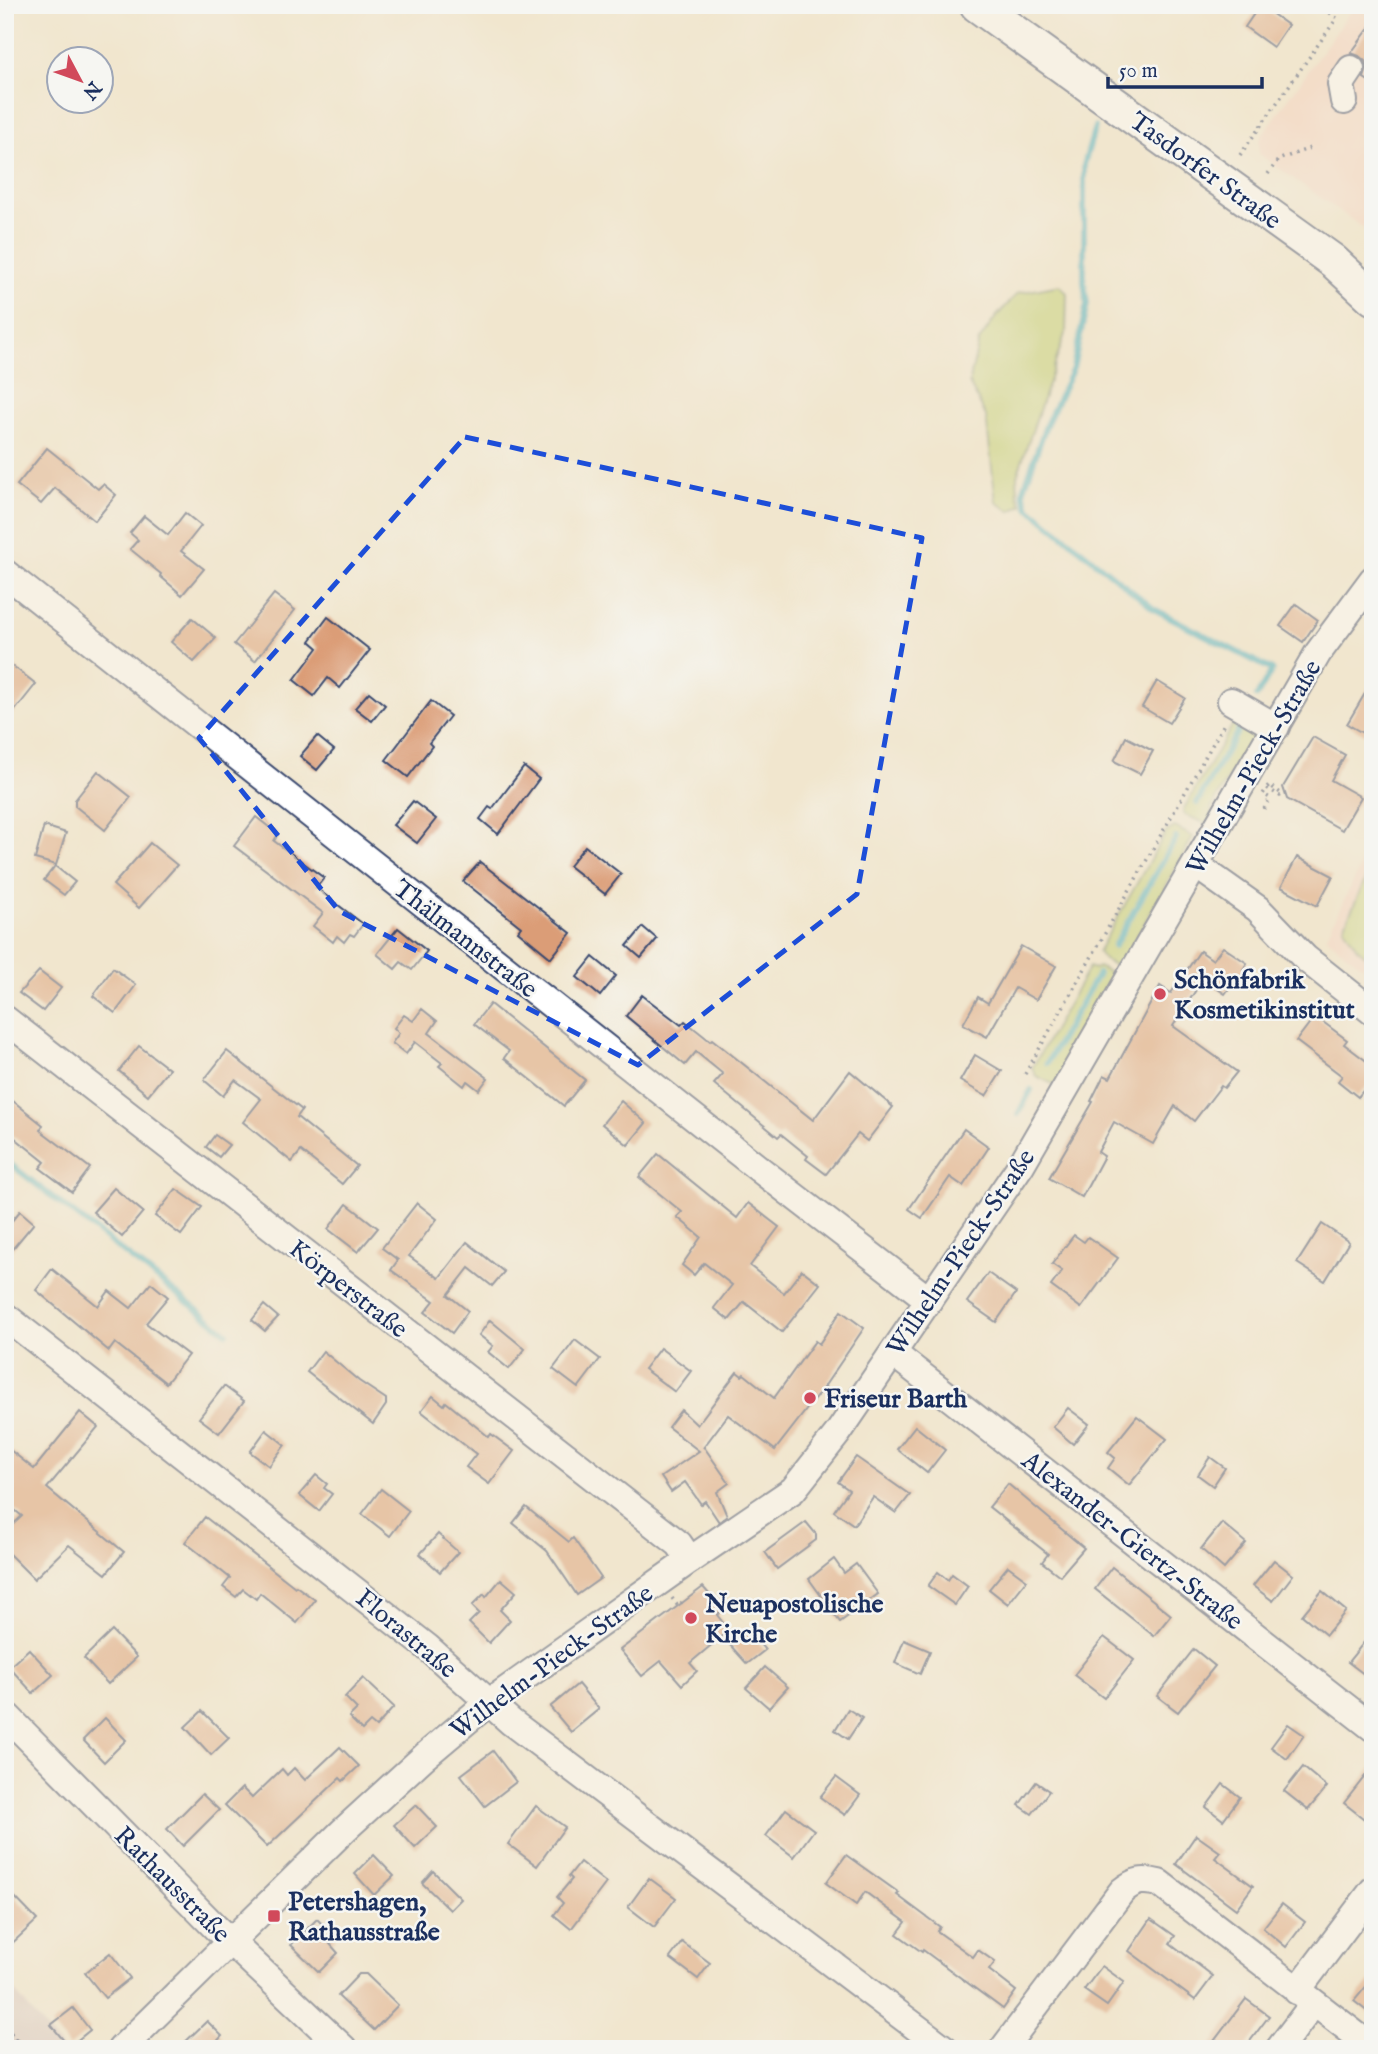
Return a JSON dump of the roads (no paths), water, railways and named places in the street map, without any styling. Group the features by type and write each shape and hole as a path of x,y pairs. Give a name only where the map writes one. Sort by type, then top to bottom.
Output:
{"main road":[{"name":"Tasdorfer Straße","path":"977,5 1333,261 1373,298"},
{"name":"Tasdorfer Straße","path":"1333,261 1373,282"}],"street":[{"path":"1344,101 1341,84 1351,69"},
{"name":"Thälmannstraße","path":"5,573 929,1300"},
{"name":"Wilhelm-Pieck-Straße","path":"121,2049 374,1802 488,1703 793,1490 802,1481 1021,1164 1318,653 1373,579"},
{"path":"1233,703 1276,727"},
{"path":"1196,865 1258,909 1305,958 1373,1012"},
{"name":"Körperstraße","path":"5,1019 679,1544 690,1560"},
{"name":"Florastraße","path":"5,1316 427,1647 488,1703 945,2049"},
{"name":"Alexander-Giertz-Straße","path":"892,1353 1373,1728"},
{"name":"Rathausstraße","path":"5,1714 230,1941 344,2049"},
{"path":"1003,2049 1122,1891 1132,1882 1143,1880 1159,1883 1373,2048"},
{"path":"1279,2049 1305,1997 1373,1890"}],"waterway":[{"path":"1095,127 1084,165 1084,282 1087,304 1073,368 1046,425 1023,492 1028,507 1154,609 1272,670 1257,696"},
{"path":"1197,803 1243,722"},
{"path":"1114,946 1176,838"},
{"path":"1047,1063 1098,974"},
{"path":"1018,1114 1031,1090"},
{"path":"5,1160 227,1333"}],"railway":[{"path":"5,2027 23,2049"}],"place":[{"name":"Schönfabrik Kosmetikinstitut","path":"1160,994"},
{"name":"Friseur Barth","path":"810,1398"},
{"name":"Neuapostolische Kirche","path":"691,1618"},
{"name":"Petershagen, Rathausstraße","path":"274,1916"}]}
